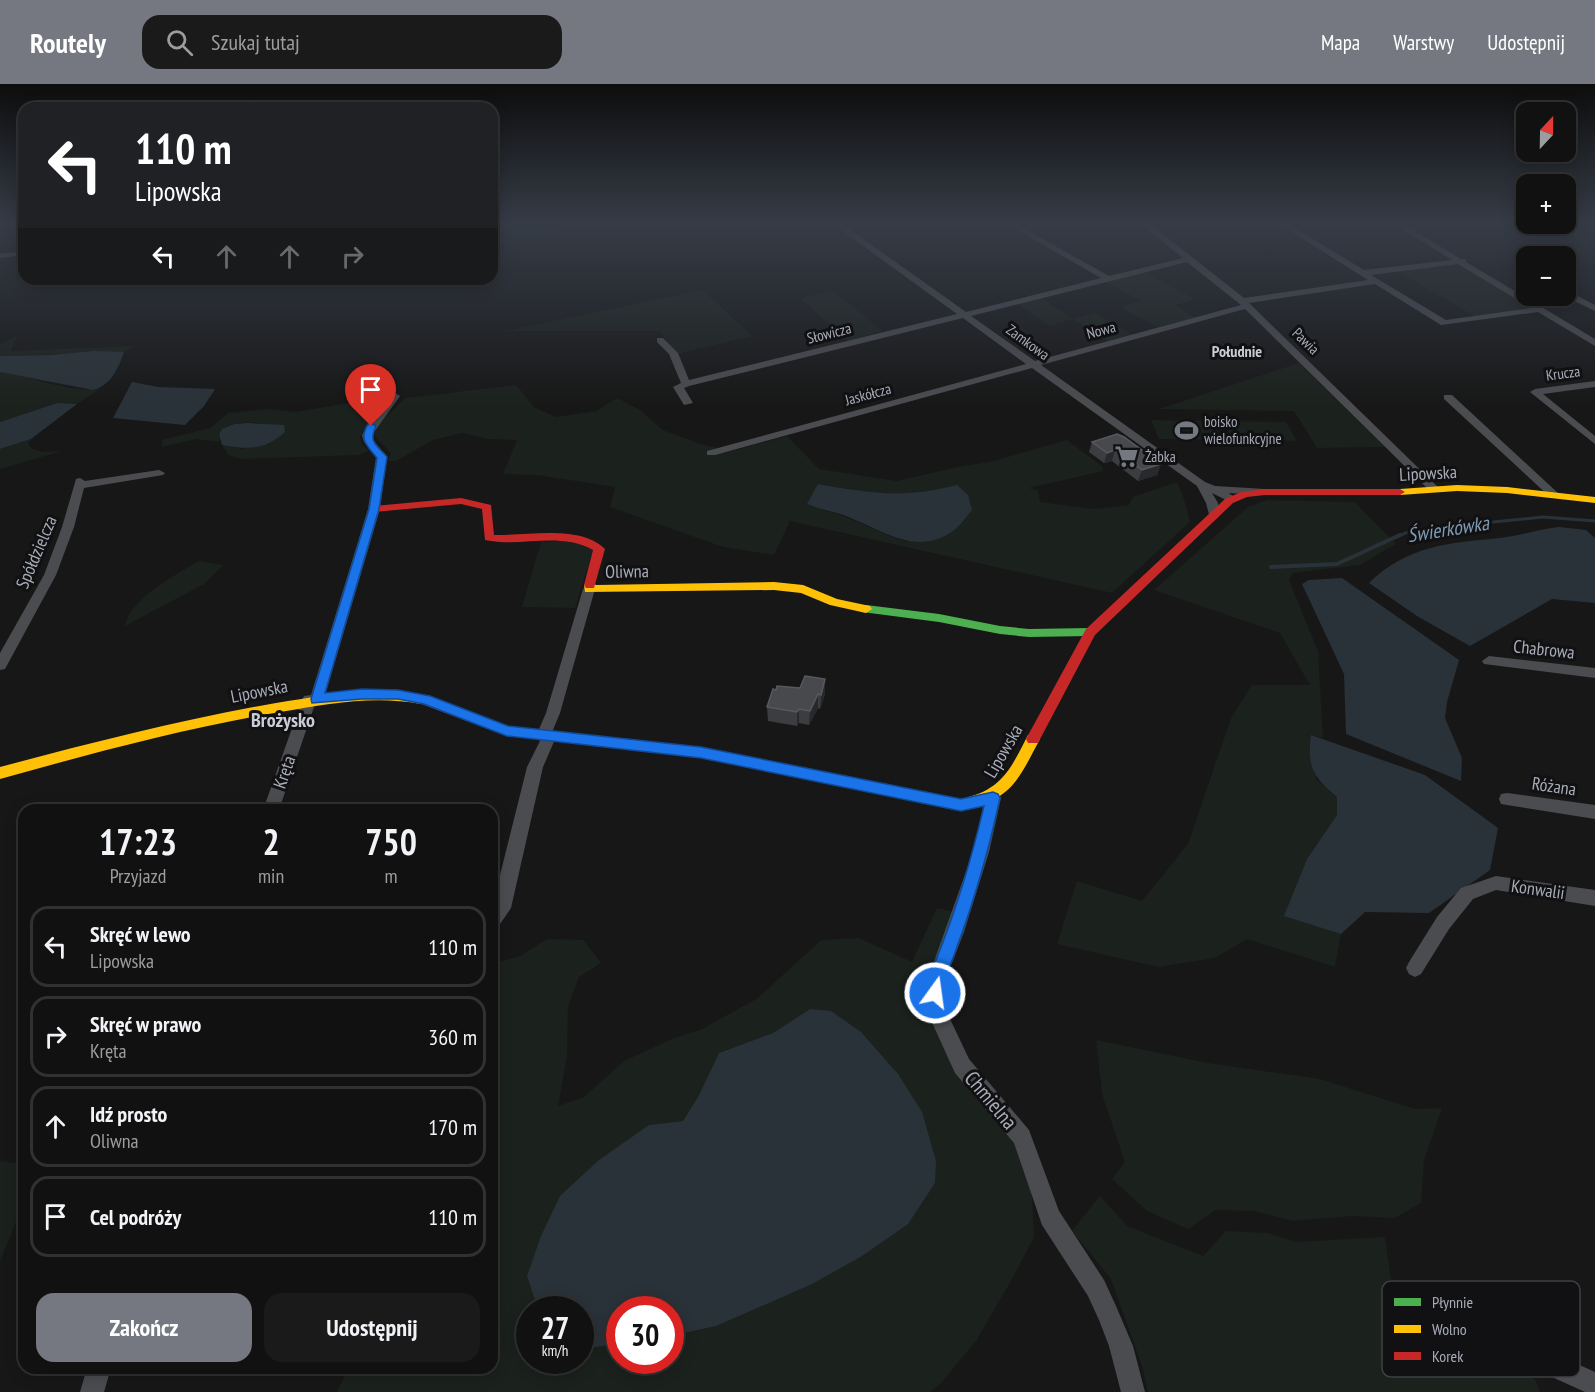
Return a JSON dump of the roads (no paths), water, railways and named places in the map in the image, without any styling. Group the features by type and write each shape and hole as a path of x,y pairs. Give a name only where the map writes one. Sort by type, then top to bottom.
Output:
{"street":[{"name":"Zamkowa","path":"922,285 1207,488 1230,501"},
{"name":"Słowicza","path":"686,384 1084,285"},
{"name":"Pawia","path":"1220,285 1244,304 1435,490"},
{"name":"Nowa","path":"1033,365 1244,304 1354,285"},
{"path":"1383,285 1444,323 1540,309"},
{"name":"Krucza","path":"1501,285 1595,343"},
{"path":"1576,298 1595,308"},
{"path":"1580,333 1595,331"},
{"path":"660,340 673,353 686,384 678,387 688,403"},
{"name":"Jaskółcza","path":"711,453 1033,365"},
{"name":"Krucza","path":"1595,384 1534,392 1595,441"},
{"path":"374,509 382,457 369,442 367,435 379,415 395,396"},
{"path":"1448,397 1555,496"},
{"name":"Spółdzielcza","path":"0,665 50,575 68,527 79,483 159,473"},
{"path":"1214,516 1207,488 1265,492"},
{"name":"Lipowska","path":"0,773 160,730 313,700 362,694 398,694 426,700 507,731 701,753 961,805 993,798 1007,786 1090,632 1230,501 1245,494 1265,492 1374,493 1482,488 1595,500"},
{"name":"Oliwna","path":"374,509 461,501 487,507 489,538 503,540 575,537 592,541 599,549 589,589 774,586 803,589 834,602 864,609 939,618 1000,630 1029,633 1090,632"},
{"name":"Kręta","path":"273,804 313,700 374,509"},
{"path":"498,913 502,908 535,767 589,589"},
{"name":"Chabrowa","path":"1489,661 1595,673"},
{"name":"Chmielna","path":"993,798 981,852 955,932 936,981 933,1005 962,1066 1022,1137 1050,1217 1096,1288 1108,1314 1133,1392"},
{"name":"Różana","path":"1507,799 1595,812"},
{"name":"Konwalii","path":"1415,968 1443,923 1467,893 1496,883 1595,898"},
{"path":"92,1392 97,1374"},
{"path":"1579,1377 1595,1384"}],"waterway":[{"name":"Świerkówka","path":"1397,537 1412,530 1543,517 1595,521"},
{"name":"Świerkówka","path":"1271,567 1337,564 1400,535"}],"place":[{"name":"boisko wielofunkcyjne","path":"1186,430"},
{"name":"Żabka","path":"1127,456"}],"district":[{"name":"Południe","path":"1237,351"},
{"name":"Brożysko","path":"283,720"}]}
